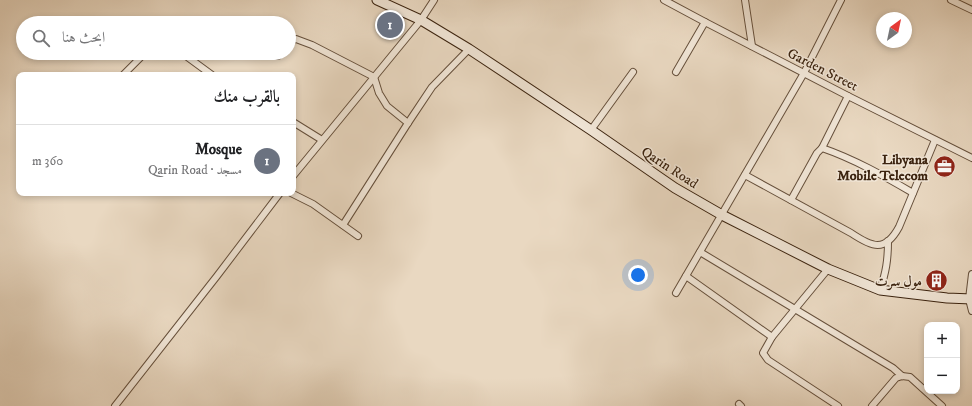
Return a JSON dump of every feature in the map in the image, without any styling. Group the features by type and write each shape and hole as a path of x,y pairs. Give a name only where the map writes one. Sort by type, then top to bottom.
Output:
{"main road":[{"name":"Qarin Road","path":"376,0 421,20 469,49 675,188 722,215 828,269 880,290 947,298 971,299"}],"street":[{"path":"296,172 421,20 434,0"},
{"name":"Garden Street","path":"664,0 848,96 972,158"},
{"path":"745,0 752,46"},
{"path":"676,293 804,73 840,0"},
{"path":"951,0 972,10"},
{"path":"676,72 706,22"},
{"path":"296,39 312,45 374,77 379,93 387,106 408,122"},
{"path":"343,225 432,87 469,49"},
{"path":"125,72 138,60"},
{"path":"192,60 208,72"},
{"path":"591,130 633,72"},
{"path":"791,200 822,148 848,96"},
{"path":"296,124 322,140"},
{"path":"746,175 863,241 872,245 879,245 888,241 895,235 935,140"},
{"path":"822,148 830,150 859,164 913,193"},
{"path":"115,406 213,282 278,196"},
{"path":"296,196 313,204 358,236"},
{"path":"880,290 886,272 888,241"},
{"path":"700,252 893,368 902,376"},
{"path":"828,269 772,337 764,353 768,360 838,406"},
{"path":"972,274 972,311"},
{"path":"686,276 772,337"},
{"path":"872,406 896,378 902,376 910,377 942,406"}],"place":[{"name":"Mosque","path":"390,25"},
{"name":"Libyana Mobile Telecom","path":"944,167"},
{"name":"مول سرت","path":"937,281"}]}
